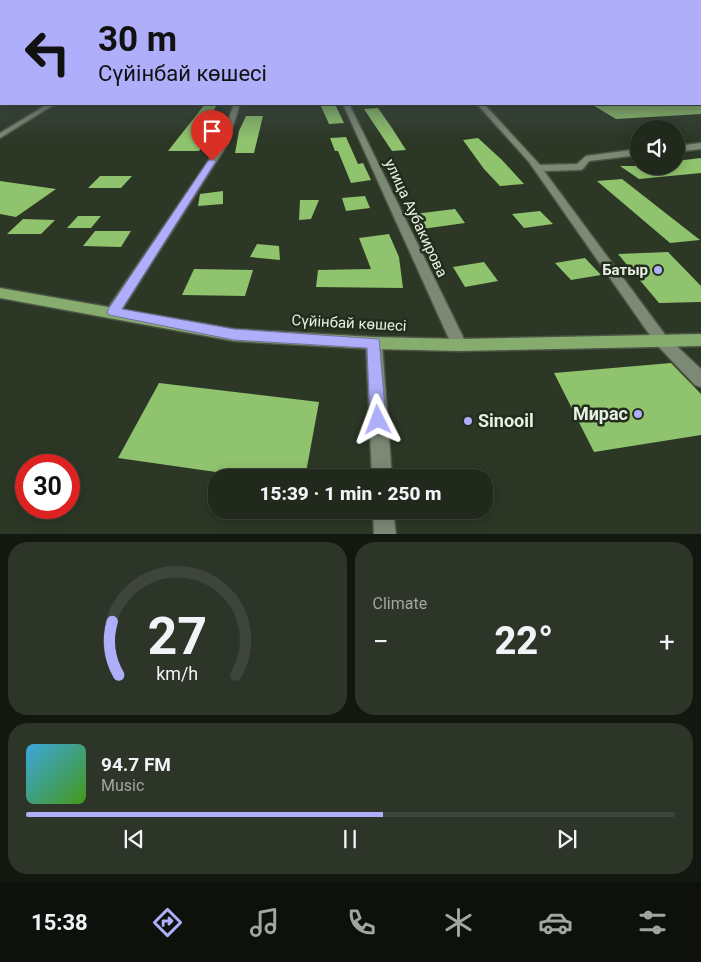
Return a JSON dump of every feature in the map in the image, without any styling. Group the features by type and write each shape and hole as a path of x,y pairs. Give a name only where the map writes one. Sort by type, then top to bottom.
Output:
{"main road":[{"name":"Сүйінбай көшесі","path":"0,293 234,335 374,343 459,345 701,340"}],"street":[{"path":"0,136 50,105"},
{"path":"113,312 223,145 237,105"},
{"name":"улица Аубакирова","path":"346,105 459,345"},
{"path":"481,105 535,164 661,340 701,380"},
{"path":"685,148 701,146"},
{"path":"535,164 580,167 586,159 630,153"},
{"path":"374,343 381,469"},
{"path":"384,519 385,534"}],"building":[{"path":"204,105 216,105 206,126 215,126 199,151 168,151"},
{"path":"320,105 335,105 344,123 329,124"},
{"path":"593,105 701,105 701,114 616,119"},
{"path":"378,108 406,150 392,151 364,109"},
{"path":"246,116 263,116 254,153 235,153 239,131"},
{"path":"346,137 358,164 363,163 371,180 351,183 338,151 335,151 330,138"},
{"path":"478,138 524,184 500,186 484,169 463,140"},
{"path":"701,158 701,173 685,175 685,160"},
{"path":"620,166 630,166 630,173"},
{"path":"633,175 680,175 639,179"},
{"path":"100,176 132,176 121,188 88,188"},
{"path":"622,179 700,240 670,243 597,181"},
{"path":"0,181 56,189 16,217 0,214"},
{"path":"223,191 223,204 198,206 200,194"},
{"path":"365,196 370,208 346,211 342,198"},
{"path":"300,200 319,200 311,219 299,220"},
{"path":"455,209 465,223 422,229 414,214"},
{"path":"540,211 553,224 524,228 512,214"},
{"path":"78,216 101,216 91,228 67,228"},
{"path":"23,219 55,220 41,234 7,234"},
{"path":"95,231 131,231 121,247 83,246"},
{"path":"389,234 399,257 403,288 316,287 318,270 371,269 359,238"},
{"path":"257,244 279,246 280,260 250,257"},
{"name":"Батыр","path":"668,252 701,286 701,302 659,303 618,254"},
{"path":"585,258 601,275 571,280 555,263"},
{"path":"484,262 498,281 465,287 453,267"},
{"path":"194,269 253,270 245,296 182,295"},
{"name":"Мирас","path":"671,363 701,394 701,435 594,452 554,373"},
{"path":"159,383 319,402 307,469 208,469 208,471 118,458"}],"place":[{"name":"Батыр","path":"658,270"},
{"name":"Мирас","path":"638,414"},
{"name":"Sinooil","path":"468,421"}],"route":[{"path":"212,161 113,312 234,335 374,343 378,420"}]}
